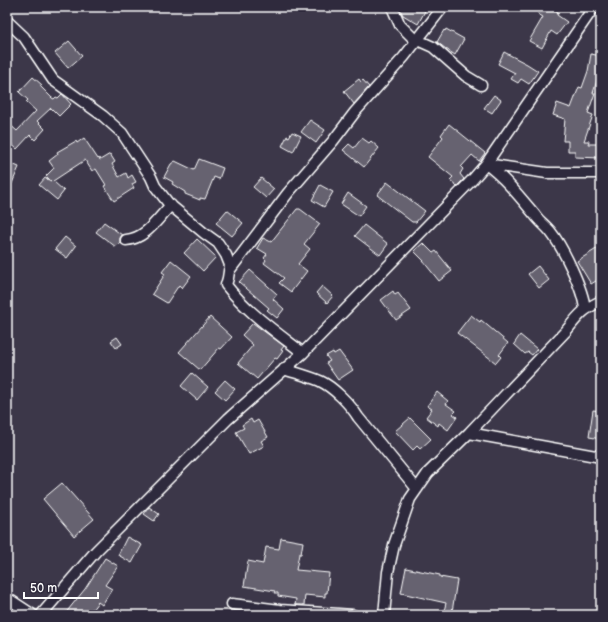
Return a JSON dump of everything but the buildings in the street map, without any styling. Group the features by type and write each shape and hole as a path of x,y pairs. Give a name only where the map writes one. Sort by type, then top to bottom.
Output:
{"street":[{"path":"392,7 400,25 413,38 433,47 466,76 482,85"},
{"path":"228,272 288,193 333,141 354,112 386,78 418,40 443,7"},
{"path":"41,615 96,551 228,418 303,353 486,164 594,7"},
{"path":"7,21 24,37 53,80 103,116 122,133 151,177 155,186 171,205 204,234 218,243 226,255 230,265 226,285 232,293 265,324 303,353"},
{"path":"486,164 547,173 601,173"},
{"path":"486,164 515,191 536,217 550,231 569,264 584,301 585,309"},
{"path":"126,240 139,237 171,205"},
{"path":"384,615 388,572 394,545 410,499 428,474 566,331 577,317 585,309 601,301"},
{"path":"284,369 319,380 328,385 352,407 417,489"},
{"path":"469,433 601,456"},
{"path":"7,598 33,615"},
{"path":"232,604 280,610 353,615"}]}
